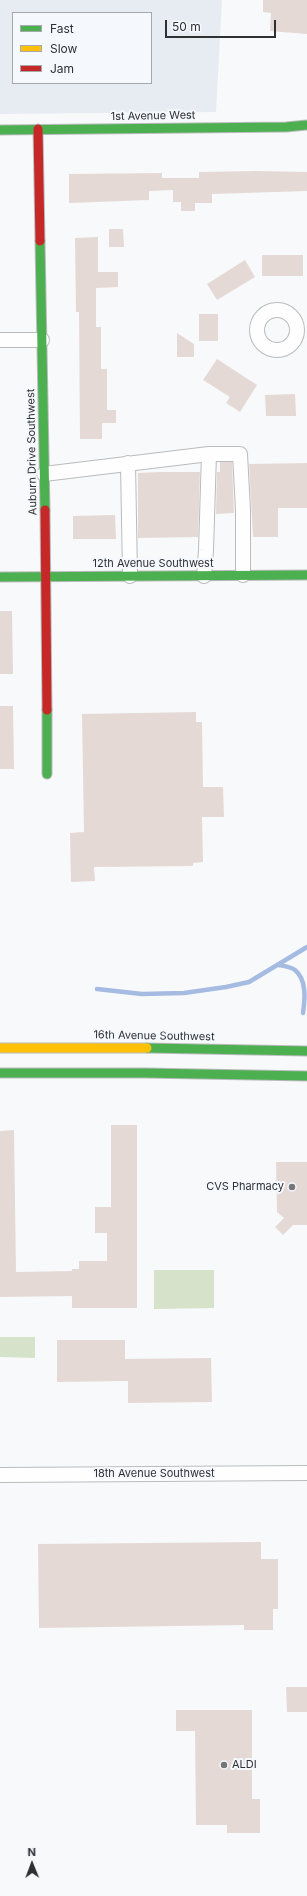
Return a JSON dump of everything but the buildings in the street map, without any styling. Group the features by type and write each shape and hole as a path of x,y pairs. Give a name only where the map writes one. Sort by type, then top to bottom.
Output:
{"street":[{"name":"1st Avenue West","path":"0,130 286,127 307,125"},
{"name":"Auburn Drive Southwest","path":"38,130 46,576 47,774"},
{"path":"0,340 42,340"},
{"path":"44,474 208,454 240,454 243,510 243,575"},
{"path":"204,576 208,454"},
{"path":"128,463 130,576"},
{"name":"12th Avenue Southwest","path":"0,576 307,575"},
{"name":"16th Avenue Southwest","path":"0,1048 146,1048 307,1051"},
{"path":"0,1073 146,1073 307,1076"},
{"name":"18th Avenue Southwest","path":"0,1475 307,1473"}],"shaded area":[{"path":"0,0 222,0 216,112 0,114"}],"green space":[{"path":"154,1270 214,1270 214,1308 154,1309"},
{"path":"0,1337 35,1337 35,1358 0,1357"}],"waterway":[{"path":"97,989 142,994 184,993 226,987 249,982 307,947"},
{"path":"279,965 295,970 302,979 305,996 303,1013"}],"traffic: fast":[{"path":"0,130 286,127 307,125"},
{"path":"40,241 45,510"},
{"path":"0,577 307,575"},
{"path":"47,710 47,774"},
{"path":"147,1048 307,1051"},
{"path":"0,1073 145,1073 307,1076"}],"traffic: slow":[{"path":"0,1048 147,1048"}],"traffic: jam":[{"path":"38,129 40,241"},
{"path":"45,510 47,710"}],"place":[{"name":"CVS Pharmacy","path":"292,1187"},
{"name":"ALDI","path":"224,1765"}]}
